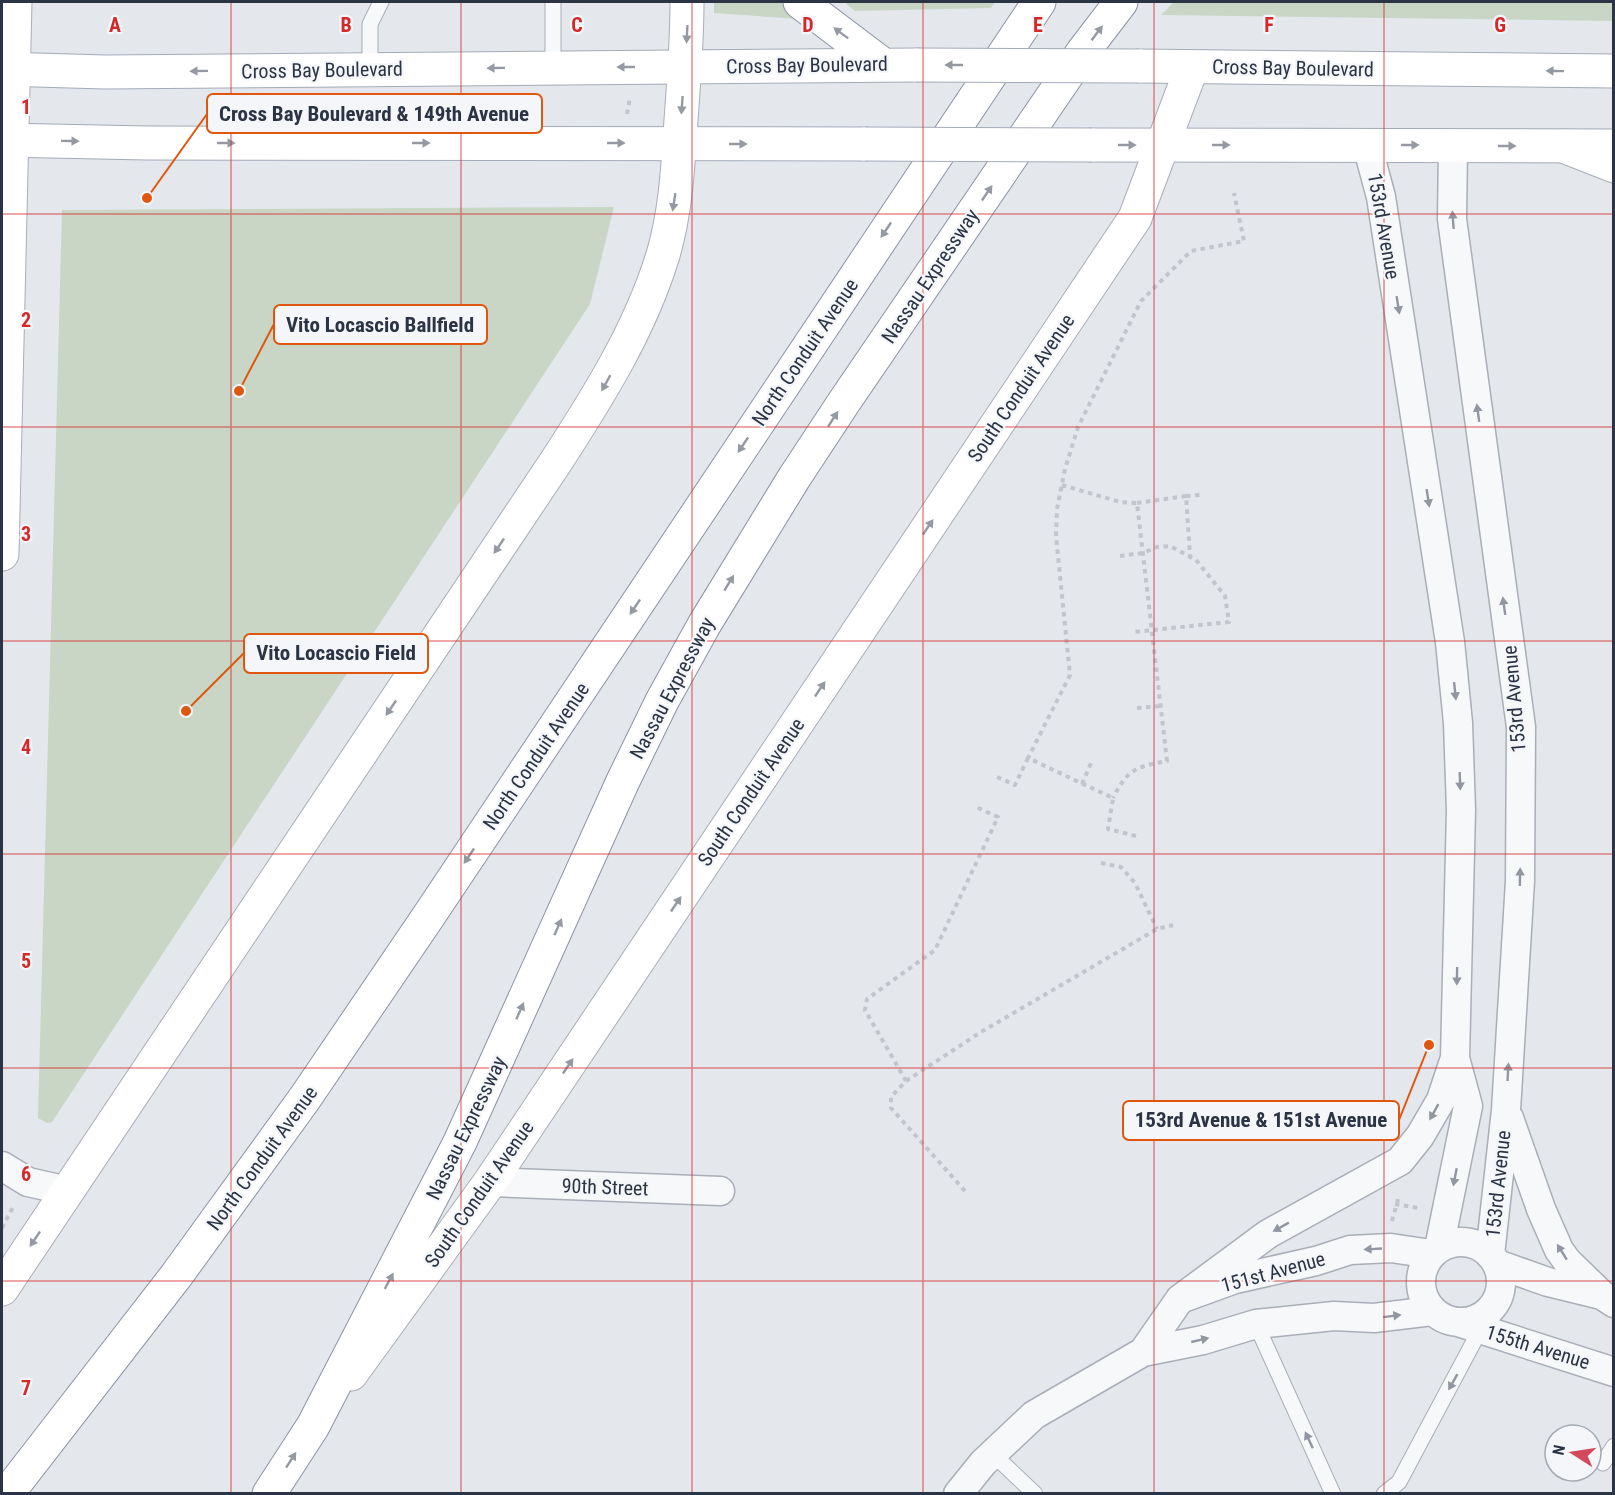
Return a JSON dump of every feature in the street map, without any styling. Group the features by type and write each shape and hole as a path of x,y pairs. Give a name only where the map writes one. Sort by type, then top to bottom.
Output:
{"main road":[{"path":"2,554 5,77 15,2"},
{"path":"2,1289 603,389 640,315 663,254 675,196 680,144 687,2"},
{"path":"800,2 882,64"},
{"path":"1014,39 1031,2"},
{"name":"North Conduit Avenue","path":"7,1494 170,1284 311,1089 1039,2"},
{"name":"Nassau Expressway","path":"313,1426 460,1142 623,781 662,701 704,625 782,497 844,402 1082,53 1121,2"},
{"name":"Cross Bay Boulevard","path":"5,77 105,72 882,64 1614,71"},
{"name":"South Conduit Avenue","path":"269,1494 313,1426 490,1182 1135,218 1192,67"},
{"path":"6,140 147,143 1614,146"},
{"path":"1561,146 1614,166"}],"street":[{"name":"153rd Avenue","path":"1367,145 1382,197 1450,642 1458,723 1461,810 1455,1058 1468,1106 1435,1251"},
{"name":"153rd Avenue","path":"1453,146 1452,219 1521,727 1520,881 1506,1110 1493,1260"},
{"name":"153rd Avenue","path":"1180,1299 1268,1234 1400,1161 1420,1136 1441,1100 1455,1058"},
{"path":"1506,1110 1541,1209 1559,1250 1567,1261 1608,1299"},
{"path":"2,1166 28,1182 68,1191"},
{"name":"90th Street","path":"490,1182 720,1191"},
{"path":"1459,1242 1471,1243 1484,1249 1493,1260 1500,1273 1501,1288 1496,1302 1486,1313 1474,1320 1471,1326 1445,1319 1432,1311 1424,1298 1421,1283 1423,1269 1435,1251 1459,1242"},
{"name":"151st Avenue","path":"1180,1299 1235,1279 1316,1261 1350,1250 1391,1248 1435,1251"},
{"path":"1493,1260 1548,1282 1608,1299"},
{"path":"1143,1352 1180,1299"},
{"path":"958,1494 993,1454 1034,1415 1143,1352 1203,1340 1256,1324 1334,1316 1374,1318 1432,1311"},
{"name":"155th Avenue","path":"1471,1326 1614,1372"}],"lane":[{"path":"370,70 370,24 381,2"},
{"path":"553,2 553,68"},
{"path":"1256,1324 1333,1494"},
{"path":"1384,1494 1399,1482 1471,1326"},
{"path":"1603,1463 1614,1446"},
{"path":"993,1454 1035,1494"}],"path":[{"path":"627,118 630,98"},
{"path":"997,777 1015,785 1070,675 1056,536 1057,509 1065,469 1078,427 1141,301 1191,251 1244,240 1234,193"},
{"path":"1062,485 1120,502 1137,503 1200,495"},
{"path":"1186,496 1190,557"},
{"path":"1136,836 1108,829 1113,798 1124,778 1140,766 1167,761 1137,503"},
{"path":"1119,556 1170,546 1196,560 1225,596 1228,622 1134,632"},
{"path":"1137,708 1161,706"},
{"path":"1028,758 1113,798"},
{"path":"1082,784 1091,763"},
{"path":"906,1081 865,1010 867,999 935,950 998,817 974,806"},
{"path":"1101,862 1121,867 1135,883 1157,929"},
{"path":"965,1191 891,1108 891,1097 906,1081 981,1032 1157,929 1173,925"},
{"path":"2,1228 18,1199"},
{"path":"1395,1204 1422,1209"}],"green space":[{"path":"714,2 784,2 799,19 714,13"},
{"path":"844,2 995,2 991,8 855,11"},
{"path":"1174,2 1613,2 1614,21 1161,15"},
{"path":"614,207 590,304 52,1122 47,1123 38,1118 62,210"}],"place":[{"name":"Cross Bay Boulevard & 149th Avenue","path":"147,198"},
{"name":"Vito Locascio Ballfield","path":"239,391"},
{"name":"Vito Locascio Field","path":"186,711"},
{"name":"153rd Avenue & 151st Avenue","path":"1429,1045"}]}
